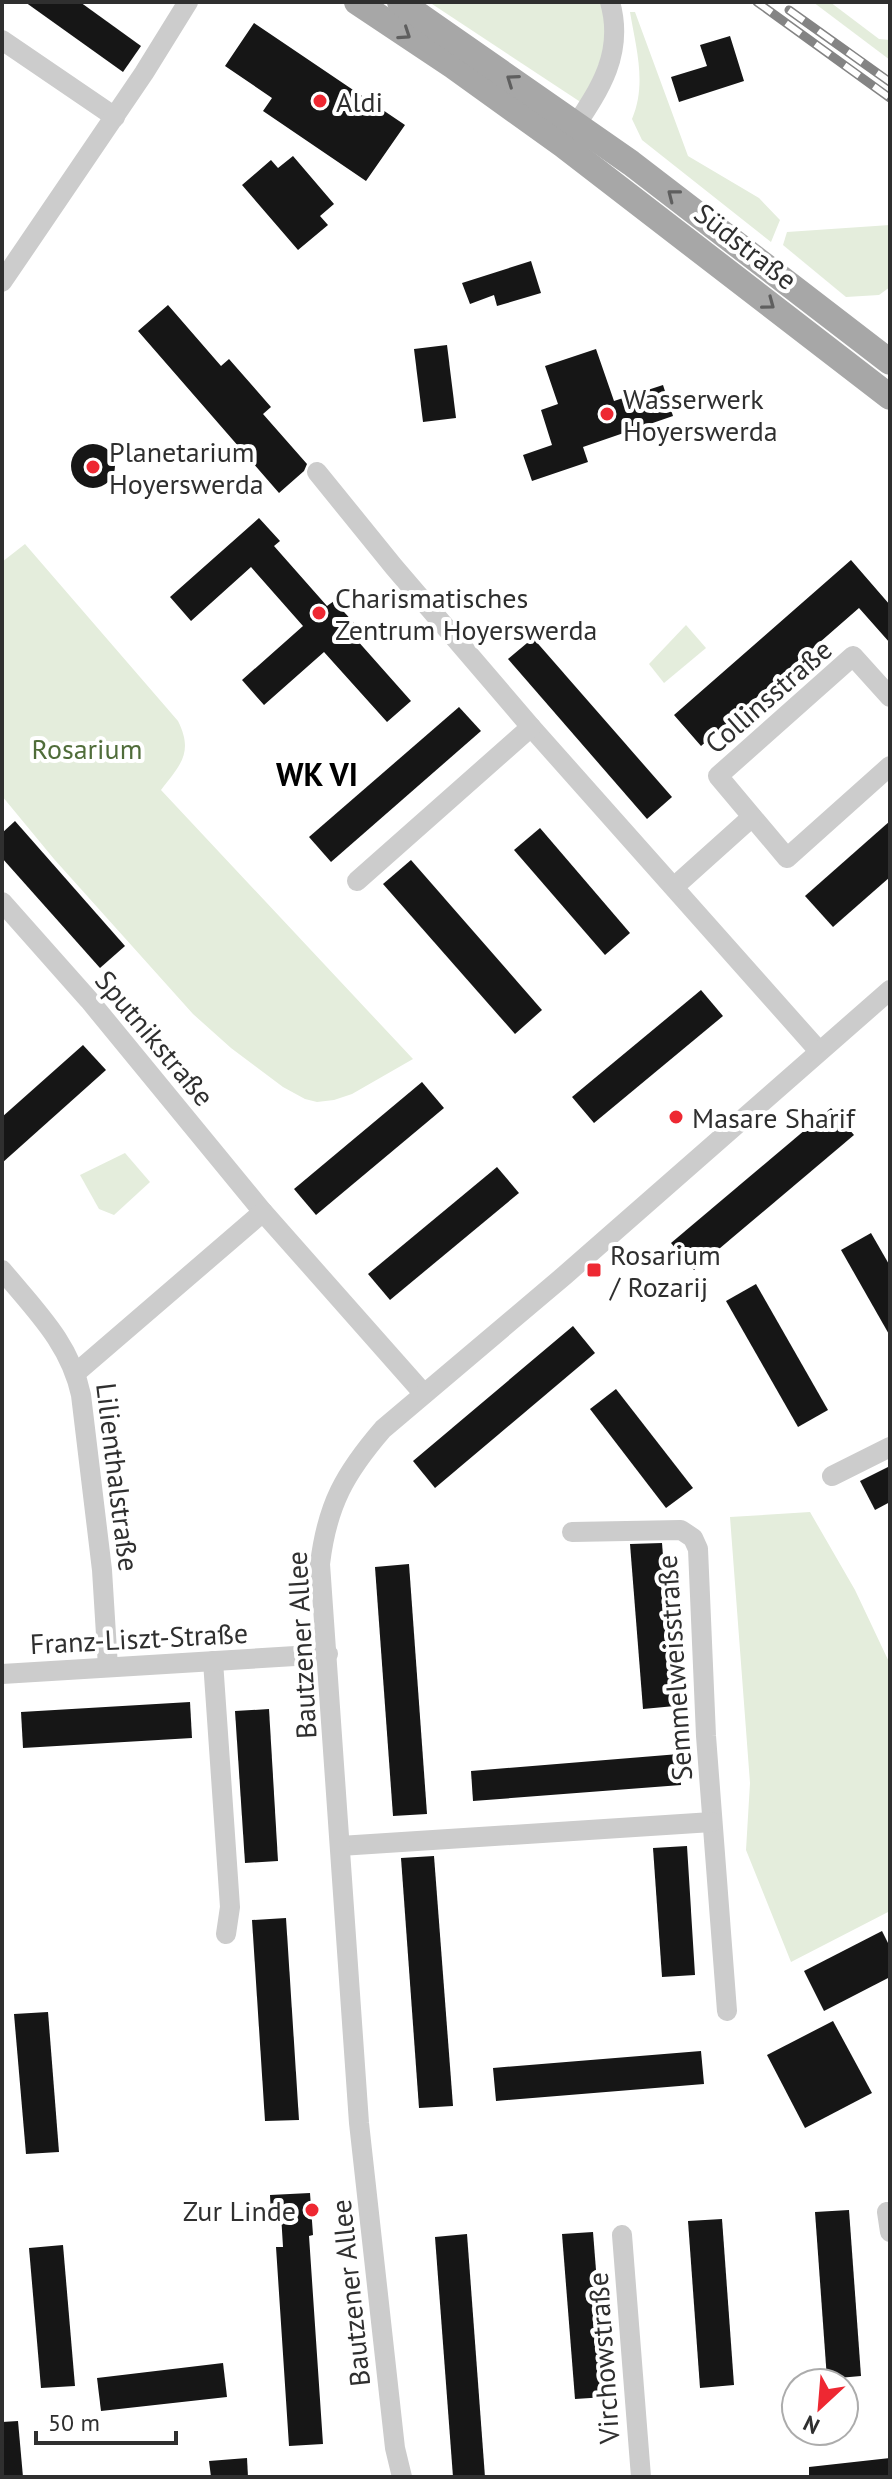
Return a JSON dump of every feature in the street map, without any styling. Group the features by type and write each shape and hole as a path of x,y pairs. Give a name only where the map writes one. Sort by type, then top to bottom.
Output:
{"main road":[{"path":"357,2 453,66 570,135"},
{"path":"400,2 570,135"},
{"name":"Südstraße","path":"570,135 631,163 890,362"},
{"name":"Südstraße","path":"570,135 890,397"}],"street":[{"path":"2,282 115,117 188,2"},
{"path":"570,135 598,93 610,65 614,36 610,2"},
{"path":"2,40 115,117"},
{"path":"317,472 531,727 819,1051"},
{"name":"Collinsstraße","path":"890,697 853,656 718,776 787,858 890,766"},
{"path":"357,881 531,727"},
{"path":"674,887 752,817"},
{"name":"Sputnikstraße","path":"2,902 89,1000 263,1212 424,1394"},
{"name":"Bautzener Allee","path":"402,2477 395,2448 359,2123 320,1564 323,1535 333,1505 358,1458 383,1429 565,1275 890,990"},
{"path":"77,1372 263,1212"},
{"name":"Lilienthalstraße","path":"2,1270 51,1329 77,1372 102,1570 108,1667"},
{"path":"832,1476 890,1447"},
{"name":"Semmelweisstraße","path":"572,1532 681,1530 693,1538 698,1549 706,1736 727,2011"},
{"name":"Franz-Liszt-Straße","path":"2,1674 328,1654"},
{"path":"213,1661 230,1907 226,1934"},
{"path":"340,1846 712,1822"},
{"name":"Virchowstraße","path":"622,2235 641,2477"},
{"name":"Bautzener Allee","path":"393,2477 395,2448"}],"green space":[{"path":"429,2 605,2 607,40 585,105"},
{"path":"813,2 830,2 879,39 890,40 890,60"},
{"path":"630,12 635,12 688,156 759,198 780,220 771,242 642,140 632,119 640,79"},
{"path":"890,225 890,287 879,295 846,297 783,245 787,232"},
{"name":"Rosarium","path":"25,544 178,721 185,750 179,766 161,790 413,1059 352,1094 334,1100 317,1102 305,1099 283,1087 231,1048 193,1014 54,859 2,796 2,562"},
{"path":"686,625 706,648 664,683 649,664"},
{"path":"125,1153 150,1182 114,1215 99,1209 80,1175"},
{"path":"810,1512 855,1590 890,1664 890,1911 791,1962 746,1850 750,1783 730,1517"}],"building":[{"path":"25,2 80,2 141,46 123,72"},
{"name":"Aldi","path":"254,23 405,125 366,181 263,111 272,98 225,66"},
{"path":"730,36 744,81 679,102 671,77 707,66 700,45"},
{"path":"293,156 334,204 320,216 328,225 298,250 242,185 271,160 278,168"},
{"path":"531,261 541,293 497,306 494,295 470,304 462,283"},
{"path":"168,305 221,366 229,359 271,407 263,414 307,464 304,471 279,493 138,331"},
{"path":"447,345 456,418 423,422 414,349"},
{"name":"Wasserwerk Hoyerswerda","path":"596,349 614,401 663,385 673,416 583,447 588,462 532,481 523,455 552,445 541,410 558,404 545,366"},
{"name":"Planetarium Hoyerswerda","path":"93,444 108,451 115,466 108,481 93,488 78,481 71,466 78,451"},
{"name":"Charismatisches Zentrum Hoyerswerda","path":"259,518 280,541 274,546 327,606 334,601 355,624 348,630 411,701 387,722 324,652 264,705 242,680 303,626 251,567 191,621 170,597"},
{"path":"851,560 890,605 890,643 859,608 701,746 674,715"},
{"path":"533,638 672,797 647,819 508,659"},
{"path":"459,707 481,731 331,862 309,837"},
{"path":"15,821 125,946 100,968 2,858 2,833"},
{"path":"890,821 890,877 833,927 805,896"},
{"path":"540,828 630,933 605,955 514,850"},
{"path":"411,860 542,1010 515,1034 383,884"},
{"path":"701,990 723,1016 594,1123 572,1097"},
{"path":"83,1045 106,1070 2,1163 2,1117"},
{"path":"422,1082 444,1108 316,1215 294,1189"},
{"path":"831,1108 854,1135 694,1270 671,1243"},
{"path":"497,1167 519,1193 390,1300 368,1274"},
{"path":"871,1233 890,1266 890,1336 841,1250"},
{"path":"756,1284 828,1410 798,1427 726,1301"},
{"path":"573,1326 595,1353 435,1488 413,1461"},
{"path":"616,1389 693,1488 666,1508 590,1409"},
{"path":"890,1466 890,1502 875,1510 860,1481"},
{"path":"662,1543 675,1706 643,1709 630,1544"},
{"path":"409,1564 427,1814 393,1816 375,1567"},
{"path":"190,1702 192,1738 23,1748 21,1712"},
{"path":"269,1709 278,1861 245,1863 235,1711"},
{"path":"679,1754 681,1785 473,1801 471,1771"},
{"path":"687,1846 695,1975 662,1977 653,1848"},
{"path":"434,1856 453,2106 419,2108 401,1858"},
{"path":"286,1918 299,2120 265,2121 252,1920"},
{"path":"882,1931 890,1947 890,1977 824,2011 804,1971"},
{"path":"48,2012 59,2152 26,2154 14,2014"},
{"path":"833,2021 872,2093 805,2128 767,2055"},
{"path":"701,2051 704,2084 496,2101 493,2068"},
{"path":"310,2193 313,2235 309,2236 323,2444 289,2446 276,2247 283,2247 281,2214 271,2215 270,2195"},
{"path":"849,2210 861,2376 860,2367 826,2367 815,2212"},
{"path":"722,2219 734,2385 700,2388 688,2221"},
{"path":"593,2232 606,2397 575,2399 562,2234"},
{"path":"467,2234 485,2477 453,2477 435,2237"},
{"path":"63,2245 75,2386 41,2388 29,2248"},
{"path":"223,2363 227,2397 101,2411 97,2378"},
{"path":"18,2421 23,2477 2,2477 2,2422"},
{"path":"247,2458 248,2477 211,2477 209,2461"},
{"path":"890,2458 890,2477 809,2477 809,2467"}],"railway":[{"path":"757,2 890,98"},
{"path":"789,10 890,82"}],"place":[{"name":"Aldi","path":"320,101"},
{"name":"Wasserwerk Hoyerswerda","path":"607,414"},
{"name":"Planetarium Hoyerswerda","path":"93,467"},
{"name":"Charismatisches Zentrum Hoyerswerda","path":"319,613"},
{"name":"Masare Sharif","path":"676,1117"},
{"name":"Rosarium / Rozarij","path":"594,1270"},
{"name":"Zur Linde","path":"312,2210"}],"district":[{"name":"WK VI","path":"317,774"}]}
